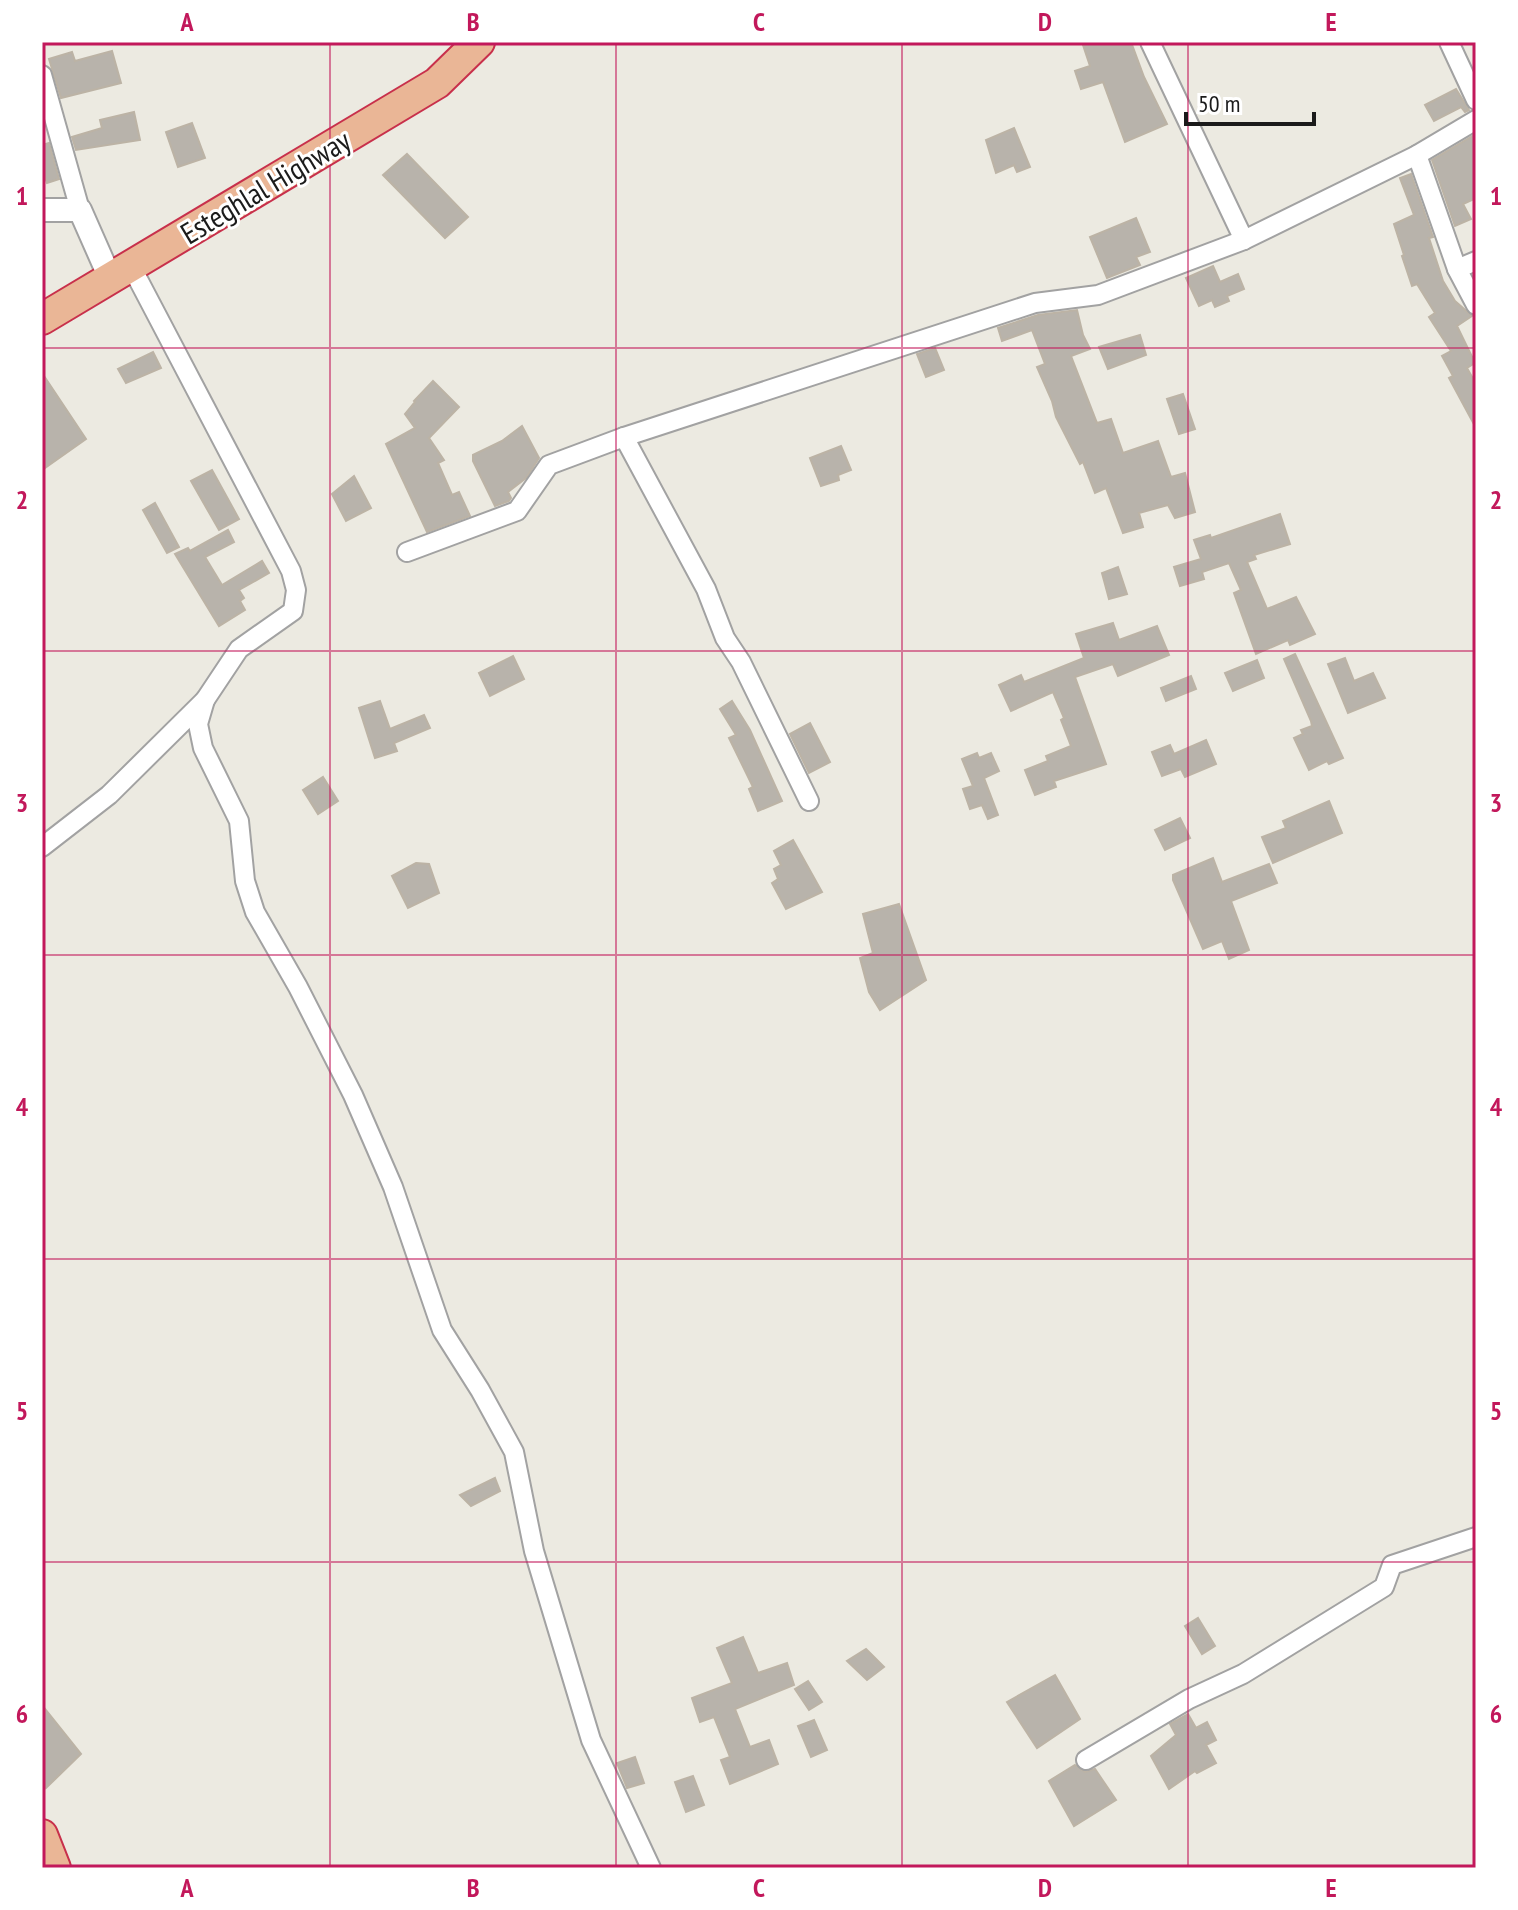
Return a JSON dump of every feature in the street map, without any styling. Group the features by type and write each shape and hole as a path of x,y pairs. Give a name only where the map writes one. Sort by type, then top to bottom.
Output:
{"highway":[{"name":"Esteghlal Highway","path":"42,319 437,83 479,42"},
{"path":"42,1835 55,1868"}],"street":[{"path":"1150,42 1244,240"},
{"path":"1449,42 1476,100"},
{"path":"42,75 80,210 121,272 291,571 296,590 293,611 239,649 205,700 109,795 42,847"},
{"path":"407,552 517,511 549,465 624,437 1035,303 1098,295 1244,240 1417,155 1476,120"},
{"path":"1417,155 1457,269 1476,305"},
{"path":"42,210 80,210"},
{"path":"1457,269 1476,261"},
{"path":"624,437 706,589 725,638 741,662 809,801"},
{"path":"205,700 198,724 203,748 239,821 245,881 255,912 298,987 353,1095 393,1187 442,1330 514,1452 534,1551 591,1740 651,1868"},
{"path":"1086,1760 1189,1699 1243,1674 1384,1587 1392,1565 1476,1537"}],"building":[{"path":"1082,42 1131,42 1167,124 1125,142 1103,82 1081,89 1075,71 1090,66"},
{"path":"112,51 121,83 61,98 49,59 72,52 75,61"},
{"path":"1456,89 1469,110 1465,112 1461,107 1434,121 1425,105"},
{"path":"134,112 140,140 76,150 72,137 102,128 100,120"},
{"path":"192,123 205,158 178,167 166,132"},
{"path":"1014,128 1030,167 1017,172 1014,165 996,173 986,140"},
{"path":"1476,134 1476,198 1463,204 1471,219 1455,226 1432,160"},
{"path":"49,143 59,179 47,183 42,168 42,145"},
{"path":"407,154 468,217 445,238 383,175"},
{"path":"1411,174 1433,237 1429,238 1443,281 1455,301 1472,316 1457,326 1475,363 1467,368 1476,384 1476,428 1449,378 1453,376 1442,356 1451,351 1429,317 1435,313 1417,284 1412,286 1402,256 1394,224 1414,215 1400,178"},
{"path":"1136,218 1150,252 1136,257 1140,265 1107,278 1090,237"},
{"path":"1213,266 1220,282 1238,274 1244,289 1227,296 1229,301 1215,307 1212,300 1199,306 1186,278"},
{"path":"1077,310 1090,349 1071,356 1097,423 1111,419 1123,453 1158,441 1171,477 1185,473 1195,512 1175,518 1168,505 1139,513 1143,527 1123,533 1106,488 1095,493 1083,462 1080,464 1056,417 1037,367 1045,364 1032,330 1002,341 998,328 1038,315"},
{"path":"1140,335 1146,355 1108,369 1099,347"},
{"path":"935,348 944,370 926,377 917,354"},
{"path":"153,352 161,368 126,383 118,369"},
{"path":"42,373 86,439 42,470"},
{"path":"433,381 459,407 429,438 444,460 438,463 452,495 459,492 470,516 427,532 386,444 415,428 405,414"},
{"path":"1183,394 1195,429 1179,434 1167,399"},
{"path":"522,426 539,458 526,478 508,492 509,501 495,506 473,455 502,441"},
{"path":"841,446 851,470 838,475 839,480 821,486 810,458"},
{"path":"212,470 239,519 219,530 191,481"},
{"path":"354,476 371,508 346,521 332,494"},
{"path":"155,503 179,547 167,553 143,510"},
{"path":"1280,514 1290,544 1254,555 1256,559 1247,562 1267,609 1296,597 1315,634 1290,645 1288,640 1256,654 1234,593 1241,590 1229,563 1202,572 1204,579 1180,586 1174,567 1201,559 1194,540 1210,535 1211,538"},
{"path":"228,530 234,542 205,557 222,585 262,561 269,573 239,590 244,598 240,601 245,610 219,626 175,554 188,548 190,551"},
{"path":"1118,567 1127,594 1109,599 1102,573"},
{"path":"1113,623 1119,640 1157,626 1169,655 1118,676 1113,664 1075,677 1106,764 1054,781 1056,787 1035,795 1025,770 1048,761 1046,756 1071,746 1061,720 1064,718 1053,692 1011,711 999,685 1021,675 1024,682 1084,658 1076,634"},
{"path":"1295,654 1343,758 1329,764 1327,761 1309,770 1294,738 1303,734 1301,730 1312,726 1311,721 1284,659"},
{"path":"513,656 524,679 490,696 479,673"},
{"path":"1345,658 1354,681 1373,673 1385,698 1348,713 1328,664"},
{"path":"1257,660 1264,678 1233,691 1225,673"},
{"path":"1191,676 1196,689 1166,701 1161,688"},
{"path":"380,701 390,729 424,715 430,728 394,743 397,751 375,758 359,708"},
{"path":"732,701 750,730 782,801 758,811 749,789 753,787 729,738 736,735 720,709"},
{"path":"810,723 830,762 809,773 790,734"},
{"path":"1206,740 1216,764 1185,777 1181,769 1162,776 1152,752 1170,745 1174,754"},
{"path":"977,753 979,758 991,753 999,771 984,778 998,815 988,819 982,805 970,809 963,789 973,786 962,759"},
{"path":"323,777 338,801 318,814 303,790"},
{"path":"1329,801 1342,833 1273,863 1262,837 1286,828 1283,821"},
{"path":"1180,818 1190,838 1165,850 1155,830"},
{"path":"793,840 822,892 786,909 772,883 778,879 774,869 781,865 774,851"},
{"path":"1213,858 1222,882 1269,864 1277,883 1231,901 1249,950 1229,959 1222,941 1203,949 1173,880 1173,875"},
{"path":"416,863 429,864 439,893 408,908 392,876"},
{"path":"899,904 926,980 880,1010 869,992 860,958 873,953 863,914"},
{"path":"495,1478 500,1491 471,1506 460,1495"},
{"path":"1198,1618 1215,1646 1202,1654 1185,1626"},
{"path":"743,1637 758,1673 787,1663 794,1685 735,1709 750,1747 769,1740 778,1764 730,1784 721,1760 730,1757 714,1717 700,1722 692,1698 732,1683 717,1648"},
{"path":"866,1649 884,1667 867,1680 847,1661"},
{"path":"1055,1675 1080,1719 1037,1748 1007,1702"},
{"path":"808,1681 822,1702 809,1710 795,1689"},
{"path":"42,1705 81,1754 46,1788 42,1777"},
{"path":"1188,1714 1196,1728 1207,1722 1216,1740 1206,1745 1216,1763 1197,1773 1195,1771 1169,1789 1151,1756 1176,1735 1170,1724"},
{"path":"814,1720 827,1750 811,1757 798,1726"},
{"path":"635,1757 644,1783 627,1788 617,1763"},
{"path":"1075,1765 1085,1772 1095,1769 1116,1800 1074,1826 1049,1781"},
{"path":"693,1776 704,1805 686,1812 675,1782"}]}
